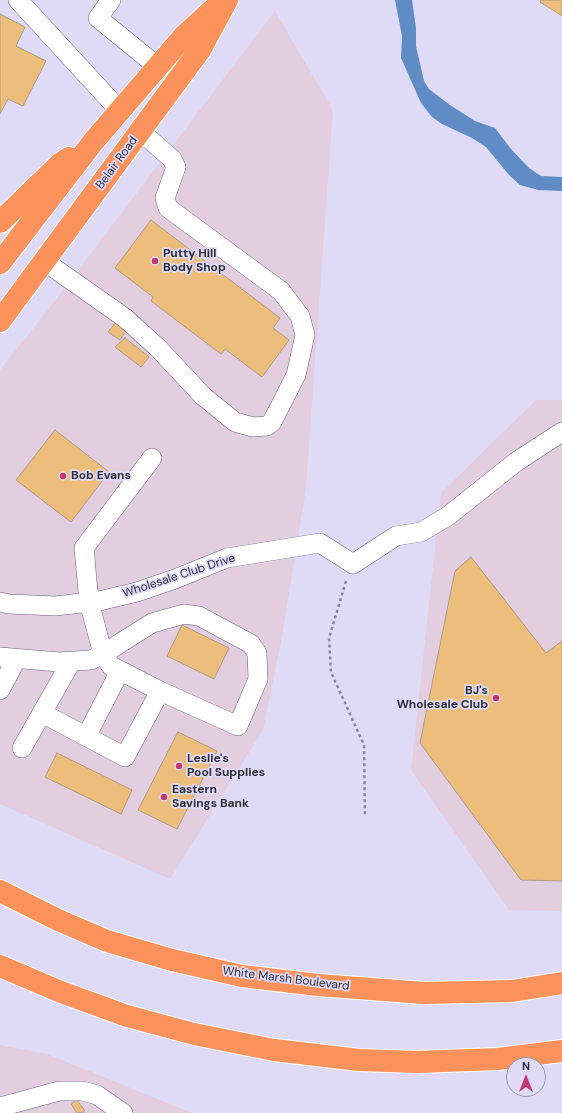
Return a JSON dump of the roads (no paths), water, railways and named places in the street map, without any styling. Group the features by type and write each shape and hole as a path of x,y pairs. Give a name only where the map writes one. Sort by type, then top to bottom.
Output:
{"highway":[{"path":"0,263 93,142 184,36 223,0"},
{"name":"Belair Road","path":"0,321 200,50 227,0"},
{"path":"0,222 60,164 93,142"},
{"name":"White Marsh Boulevard","path":"0,891 58,920 107,941 172,960 242,976 318,985 424,993 512,991 562,983"},
{"path":"0,966 61,992 127,1016 194,1034 274,1050 340,1058 418,1062 498,1059 562,1051"}],"street":[{"path":"18,0 120,111"},
{"path":"110,0 98,18 158,67"},
{"path":"44,261 125,318 158,348 203,396 235,422 253,427 267,426 272,422 296,375 305,335 300,316 281,291 168,208 164,198 176,167 172,159 140,131"},
{"name":"Wholesale Club Drive","path":"0,602 9,604 55,606 89,602 137,592 175,579 227,558 320,543 352,564 396,536 421,532 448,516 516,462 562,432"},
{"path":"0,690 8,659 71,662 91,660 103,654 152,623 184,614 199,616 251,644 257,654 258,679 238,726 160,691 120,671 111,666 103,654 89,602 84,548 152,458"},
{"path":"22,748 71,662"},
{"path":"87,735 120,671"},
{"path":"42,713 87,735 125,757 160,691"},
{"path":"0,1107 59,1091 83,1091 97,1095 123,1113"}],"water":[{"path":"395,0 412,0 416,28 416,46 424,81 429,89 475,121 495,128 511,149 529,168 541,176 562,177 562,191 538,190 520,185 509,175 486,147 472,138 442,124 432,117 421,103 401,58 402,36"}],"place":[{"name":"Putty Hill Body Shop","path":"155,261"},
{"name":"Bob Evans","path":"63,476"},
{"name":"BJ's Wholesale Club","path":"496,698"},
{"name":"Leslie's Pool Supplies","path":"179,766"},
{"name":"Eastern Savings Bank","path":"164,797"}]}
